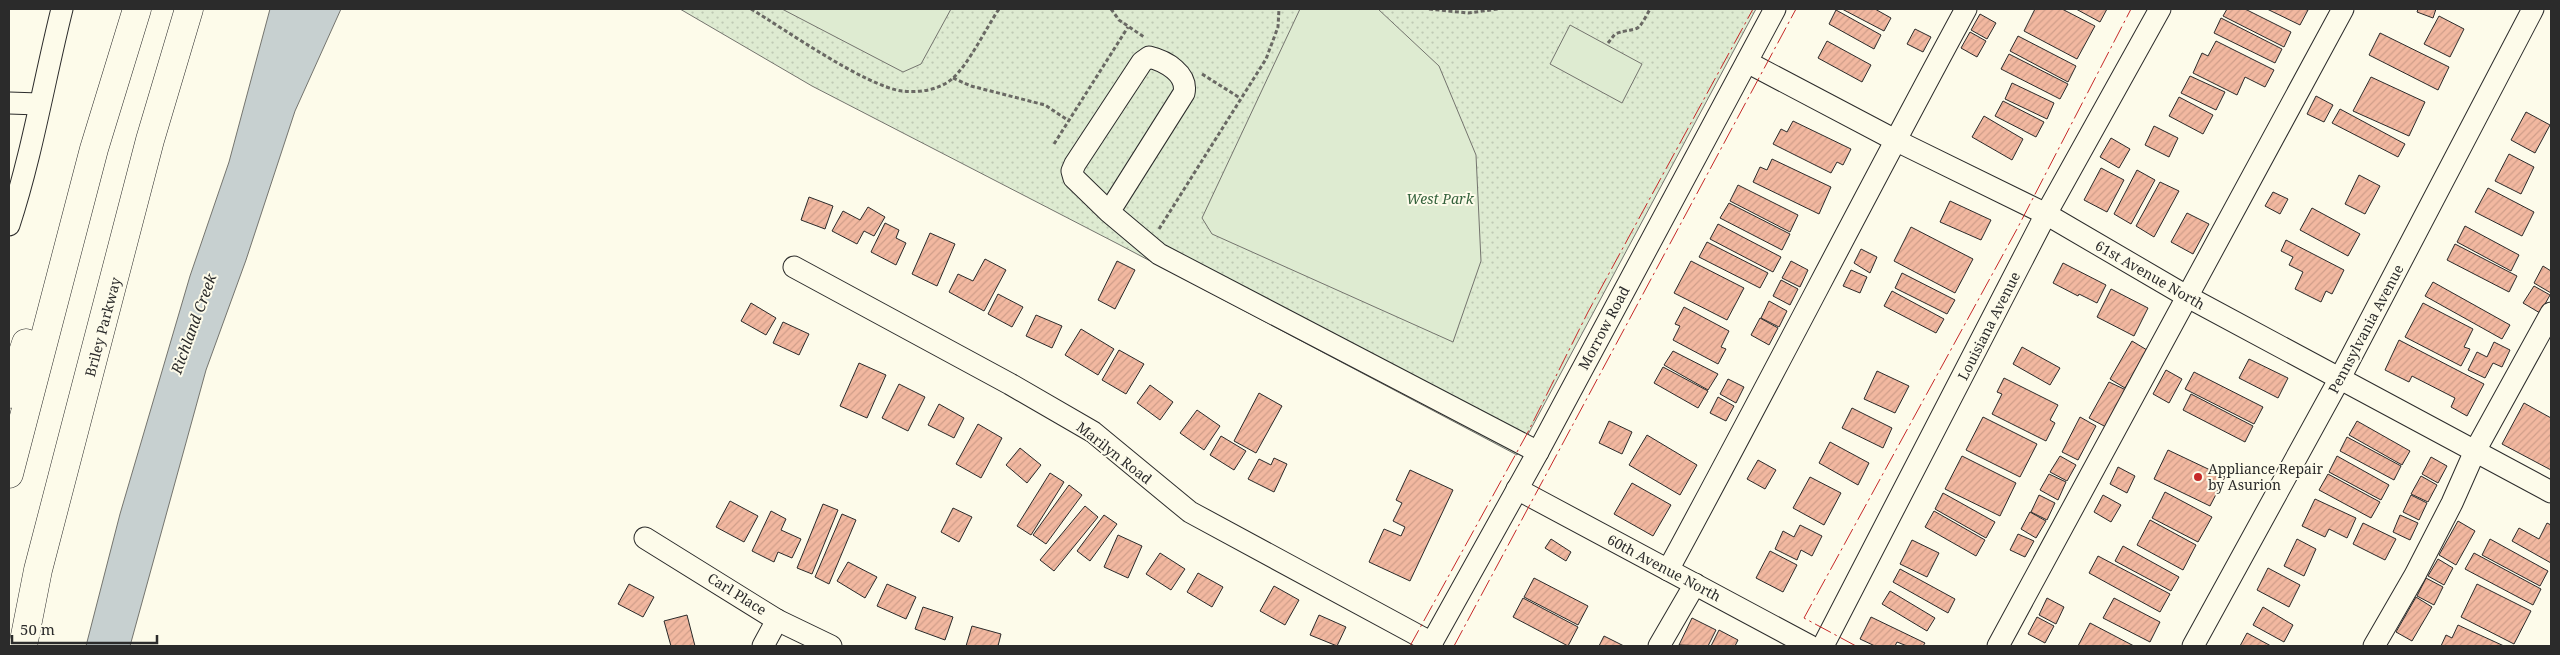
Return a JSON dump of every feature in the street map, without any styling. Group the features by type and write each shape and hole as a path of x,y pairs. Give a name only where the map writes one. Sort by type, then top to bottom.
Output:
{"highway":[{"path":"9,394 94,148 137,9"},
{"name":"Briley Parkway","path":"23,646 38,570 150,140 188,9"},
{"path":"9,474 94,148"},
{"path":"14,646 38,570"}],"street":[{"path":"9,225 16,180 39,104 62,9"},
{"name":"Morrow Road","path":"1431,645 1538,452 1775,9"},
{"path":"1668,570 1966,9"},
{"name":"Louisiana Avenue","path":"1823,646 2046,214 2160,9"},
{"path":"1998,646 2343,9"},
{"name":"Pennsylvania Avenue","path":"2192,646 2340,378 2533,9"},
{"path":"1109,212 1184,93 1186,84 1182,76 1158,59 1149,57 1142,62 1072,171 1074,178 1109,212 1159,254 1538,452"},
{"name":"61st Avenue North","path":"1747,62 1895,140 2046,214 2188,297 2551,492"},
{"path":"9,103 39,104"},
{"name":"Marilyn Road","path":"794,267 1010,384 1092,432 1190,512 1431,645"},
{"path":"2374,646 2415,575 2452,503 2475,451 2551,312"},
{"name":"60th Avenue North","path":"1517,490 1810,646"},
{"name":"Carl Place","path":"645,538 777,620 831,646"},
{"path":"1660,646 1695,584"},
{"path":"763,646 777,620"}],"path":[{"path":"751,9 860,74 900,91 926,90 942,86 953,78 999,9"},
{"path":"1160,232 1160,225 1266,59 1278,27 1279,9"},
{"path":"1429,9 1462,13 1498,9"},
{"path":"1608,43 1616,34 1634,31 1638,28 1650,9"},
{"path":"1054,144 1128,27"},
{"path":"953,78 977,88 1045,105 1069,120"}],"green space":[{"name":"West Park","path":"680,9 1756,9 1517,455 1120,245 812,86"},
{"path":"782,9 951,9 921,64 903,72"},
{"path":"1300,9 1378,9 1439,66 1476,155 1481,261 1453,342 1212,234 1202,218"},
{"path":"1570,25 1642,64 1622,103 1550,64"}],"water":[{"name":"Richland Creek","path":"270,9 341,9 295,111 246,260 206,370 130,646 86,646 120,514 190,276 229,162"}],"building":[{"path":"1842,9 1875,9 1891,18 1884,31"},
{"path":"2035,9 2062,9 2095,26 2077,59 2024,31"},
{"path":"2076,9 2107,9 2100,22"},
{"path":"2227,9 2245,9 2291,32 2284,47 2223,16"},
{"path":"2267,9 2304,9 2308,10 2300,25"},
{"path":"2418,9 2436,9 2433,18 2417,12"},
{"path":"1836,10 1881,35 1874,49 1829,24"},
{"path":"1980,14 1996,23 1987,39 1971,30"},
{"path":"2439,16 2464,29 2450,57 2424,44"},
{"path":"2221,18 2282,49 2275,63 2214,33"},
{"path":"1915,29 1931,37 1923,52 1907,44"},
{"path":"1970,32 1986,41 1977,57 1961,48"},
{"path":"2380,33 2449,67 2438,90 2369,55"},
{"path":"2018,36 2076,66 2068,82 2010,51"},
{"path":"1827,41 1871,65 1862,82 1818,58"},
{"path":"2216,41 2274,70 2265,87 2245,77 2237,95 2193,73 2202,53 2208,56"},
{"path":"2009,54 2068,84 2060,99 2001,69"},
{"path":"2190,76 2225,92 2216,110 2181,93"},
{"path":"2371,77 2425,102 2409,136 2353,111"},
{"path":"2012,83 2054,103 2047,119 2005,99"},
{"path":"2316,96 2333,105 2324,122 2307,114"},
{"path":"2179,97 2213,115 2203,134 2169,116"},
{"path":"2003,101 2044,122 2036,137 1995,116"},
{"path":"2340,109 2405,144 2398,157 2332,123"},
{"path":"2526,112 2550,125 2535,153 2511,140"},
{"path":"1984,116 2023,139 2012,160 1972,137"},
{"path":"1793,121 1851,149 1843,165 1837,162 1831,173 1773,144 1781,129 1787,132"},
{"path":"2154,126 2178,138 2169,157 2145,145"},
{"path":"2111,138 2130,149 2119,168 2100,157"},
{"path":"2509,154 2534,167 2521,194 2495,181"},
{"path":"1772,159 1831,187 1819,214 1753,182 1760,167 1767,170"},
{"path":"2101,168 2124,180 2107,212 2084,200"},
{"path":"2137,170 2155,180 2131,224 2114,214"},
{"path":"2359,175 2380,186 2365,214 2345,204"},
{"path":"2160,182 2179,191 2154,237 2136,226"},
{"path":"1738,185 1798,215 1790,232 1730,201"},
{"path":"2488,188 2534,212 2522,236 2475,212"},
{"path":"2273,192 2288,199 2280,214 2265,206"},
{"path":"809,197 833,206 825,229 801,220"},
{"path":"1950,201 1991,220 1981,240 1940,222"},
{"path":"1729,203 1790,234 1782,250 1720,218"},
{"path":"868,207 885,217 874,236 864,231 857,244 832,231 843,211 860,220"},
{"path":"2312,208 2360,234 2348,256 2300,230"},
{"path":"2187,213 2209,224 2193,254 2171,242"},
{"path":"885,223 899,230 896,238 906,243 896,265 871,252"},
{"path":"1718,224 1781,257 1773,272 1710,239"},
{"path":"2465,226 2519,255 2511,271 2457,242"},
{"path":"1911,227 1973,259 1955,293 1894,261"},
{"path":"930,233 955,244 937,286 912,274"},
{"path":"2286,240 2344,270 2332,294 2326,291 2321,302 2295,289 2303,272 2289,265 2293,257 2281,251"},
{"path":"1707,242 1768,273 1760,288 1699,257"},
{"path":"2455,244 2517,276 2509,292 2447,260"},
{"path":"1861,249 1877,257 1870,273 1854,263"},
{"path":"985,259 1006,270 984,311 949,292 958,274 973,281"},
{"path":"1117,261 1135,270 1115,309 1098,300"},
{"path":"1691,261 1744,288 1727,320 1674,293"},
{"path":"1791,261 1808,270 1800,287 1782,278"},
{"path":"2063,263 2106,285 2097,303 2053,283"},
{"path":"2543,266 2551,271 2551,293 2534,283"},
{"path":"1851,270 1867,277 1860,293 1843,286"},
{"path":"1902,273 1955,300 1947,314 1895,288"},
{"path":"1781,280 1798,289 1790,305 1773,296"},
{"path":"2433,282 2510,325 2502,339 2425,296"},
{"path":"2534,286 2550,295 2540,313 2523,303"},
{"path":"2111,289 2148,308 2134,336 2097,317"},
{"path":"1892,291 1944,319 1936,333 1884,306"},
{"path":"998,294 1023,307 1012,327 988,314"},
{"path":"1769,301 1787,311 1779,327 1761,318"},
{"path":"751,303 776,318 766,335 741,321"},
{"path":"2423,303 2473,329 2464,347 2470,349 2461,366 2405,337"},
{"path":"1684,307 1729,331 1721,347 1726,349 1718,364 1673,340 1680,326 1675,324"},
{"path":"1036,315 1062,326 1052,348 1026,336"},
{"path":"1760,318 1778,328 1769,345 1751,335"},
{"path":"783,322 809,334 799,355 773,343"},
{"path":"1081,329 1114,349 1098,375 1065,355"},
{"path":"2399,340 2484,384 2467,416 2451,407 2455,398 2412,376 2409,382 2385,370"},
{"path":"2132,341 2147,350 2125,388 2110,379"},
{"path":"2494,342 2510,350 2502,367 2493,363 2485,378 2468,370 2477,352 2487,357"},
{"path":"2022,347 2060,368 2050,385 2013,364"},
{"path":"1119,350 1144,364 1126,394 1102,380"},
{"path":"1673,351 1718,374 1708,390 1664,365"},
{"path":"2249,359 2288,378 2278,398 2239,378"},
{"path":"859,363 886,375 867,418 840,406"},
{"path":"1663,367 1708,391 1698,408 1654,383"},
{"path":"2166,370 2182,379 2169,403 2153,394"},
{"path":"1877,371 1909,386 1895,413 1864,399"},
{"path":"2194,372 2263,407 2254,424 2185,389"},
{"path":"2004,378 2058,405 2050,420 2055,423 2046,441 1992,414 2002,394 1997,392"},
{"path":"1728,379 1744,387 1736,403 1720,394"},
{"path":"2109,382 2126,390 2106,427 2089,418"},
{"path":"899,384 925,397 908,431 882,418"},
{"path":"1150,385 1173,402 1160,420 1137,403"},
{"path":"1259,393 1282,406 1256,453 1234,441"},
{"path":"2191,394 2253,426 2245,442 2183,410"},
{"path":"1718,397 1734,406 1726,421 1710,413"},
{"path":"2524,403 2551,418 2551,470 2502,444"},
{"path":"939,404 964,418 954,438 928,425"},
{"path":"1852,408 1892,428 1883,448 1842,428"},
{"path":"1197,410 1220,426 1204,450 1180,433"},
{"path":"1983,417 2037,444 2020,477 1966,450"},
{"path":"2080,417 2096,426 2078,460 2062,452"},
{"path":"1609,421 1632,432 1622,454 1599,443"},
{"path":"2357,421 2410,451 2402,465 2349,435"},
{"path":"978,424 1002,438 981,478 956,464"},
{"path":"1647,435 1697,465 1680,495 1629,465"},
{"path":"1221,436 1246,451 1234,470 1210,455"},
{"path":"2347,437 2401,466 2394,480 2340,451"},
{"path":"1830,442 1869,463 1858,485 1819,463"},
{"path":"1020,448 1041,465 1027,483 1006,465"},
{"path":"2168,450 2225,477 2210,506 2154,479"},
{"path":"1962,456 2016,483 2000,516 1945,489"},
{"path":"2060,456 2076,465 2067,481 2050,472"},
{"path":"2337,456 2389,485 2381,500 2329,472"},
{"path":"2431,457 2447,466 2438,483 2422,474"},
{"path":"1274,458 1287,464 1274,492 1248,479 1259,459 1271,465"},
{"path":"1758,460 1776,470 1765,489 1747,479"},
{"path":"2118,467 2135,476 2127,493 2110,484"},
{"path":"1410,470 1453,490 1410,581 1369,562 1384,529 1401,536 1405,527 1393,521 1402,503 1396,500"},
{"path":"1050,473 1064,482 1031,535 1017,526"},
{"path":"2049,474 2066,482 2058,500 2040,490"},
{"path":"2328,474 2380,502 2371,518 2319,490"},
{"path":"2421,476 2437,485 2428,502 2411,494"},
{"path":"1810,477 1841,493 1824,525 1793,508"},
{"path":"1632,483 1671,505 1653,536 1614,514"},
{"path":"1069,485 1082,495 1046,544 1033,535"},
{"path":"2165,492 2212,517 2198,542 2152,518"},
{"path":"1943,493 1995,522 1986,538 1935,509"},
{"path":"2039,495 2055,503 2047,520 2031,512"},
{"path":"2103,495 2121,505 2111,522 2094,512"},
{"path":"2411,495 2427,503 2419,520 2403,512"},
{"path":"2315,499 2356,518 2347,538 2329,529 2325,537 2302,526"},
{"path":"730,501 758,516 744,542 716,527"},
{"path":"823,504 838,510 812,574 797,568"},
{"path":"1085,506 1098,517 1054,571 1040,560"},
{"path":"953,508 972,517 959,542 941,532"},
{"path":"771,511 786,519 781,530 801,539 792,558 778,552 774,562 752,551"},
{"path":"1934,511 1985,540 1976,556 1925,527"},
{"path":"2030,512 2046,521 2036,538 2021,529"},
{"path":"842,514 856,520 829,584 815,577"},
{"path":"1104,515 1117,524 1090,561 1077,551"},
{"path":"2400,515 2418,523 2410,540 2393,532"},
{"path":"2150,520 2196,545 2183,570 2137,545"},
{"path":"2458,521 2475,531 2456,565 2439,555"},
{"path":"2363,523 2396,539 2385,560 2353,544"},
{"path":"2547,523 2551,525 2551,563 2512,541 2519,528 2539,539"},
{"path":"1800,525 1822,536 1812,556 1801,550 1797,560 1775,549 1783,531 1794,537"},
{"path":"2018,534 2034,541 2025,557 2010,550"},
{"path":"1118,535 1142,546 1128,578 1104,567"},
{"path":"1551,539 1571,552 1566,561 1545,548"},
{"path":"2297,539 2316,549 2304,576 2284,566"},
{"path":"2490,539 2548,571 2540,586 2482,555"},
{"path":"1912,540 1939,553 1927,577 1900,564"},
{"path":"2123,546 2179,577 2171,591 2115,561"},
{"path":"1770,551 1797,565 1783,592 1756,578"},
{"path":"1160,553 1185,569 1171,590 1146,574"},
{"path":"2474,553 2541,589 2533,605 2465,569"},
{"path":"2098,556 2170,594 2160,612 2089,573"},
{"path":"2438,559 2453,568 2444,585 2428,576"},
{"path":"848,562 877,577 865,598 837,581"},
{"path":"2268,568 2300,585 2289,607 2257,590"},
{"path":"1900,569 1955,599 1948,613 1893,582"},
{"path":"1198,573 1223,587 1212,607 1187,592"},
{"path":"1534,578 1588,606 1578,625 1524,597"},
{"path":"2426,578 2443,587 2434,605 2417,596"},
{"path":"629,584 654,597 643,617 618,604"},
{"path":"887,584 916,597 906,619 877,606"},
{"path":"2477,584 2531,611 2514,644 2461,617"},
{"path":"1274,586 1299,600 1285,625 1260,611"},
{"path":"1890,591 1935,618 1927,631 1882,604"},
{"path":"2416,597 2432,607 2412,641 2396,632"},
{"path":"1523,598 1578,627 1568,646 1513,617"},
{"path":"2047,598 2064,607 2056,624 2039,615"},
{"path":"2114,598 2160,622 2150,642 2103,618"},
{"path":"923,607 953,617 945,640 915,629"},
{"path":"2263,607 2293,625 2284,642 2253,625"},
{"path":"687,615 695,646 671,646 664,621"},
{"path":"1319,615 1346,627 1337,646 1310,635"},
{"path":"1871,617 1925,643 1923,646 1907,646 1897,642 1895,646 1875,646 1860,639"},
{"path":"2037,617 2054,626 2045,643 2028,634"},
{"path":"1692,618 1716,630 1708,646 1679,645"},
{"path":"2090,623 2134,646 2078,646"},
{"path":"2458,625 2504,646 2441,646 2446,635 2452,638"},
{"path":"972,626 1001,634 998,646 966,646"},
{"path":"1719,630 1738,640 1735,646 1711,646"},
{"path":"2247,633 2271,646 2240,646"},
{"path":"1604,636 1624,646 1599,646"}],"power":[{"path":"1410,646 1528,432 1588,312 1753,9"},
{"path":"1454,646 1796,9"},
{"path":"1856,646 1804,618 2017,229 2131,9"}],"place":[{"name":"Appliance Repair by Asurion","path":"2198,477"}]}
